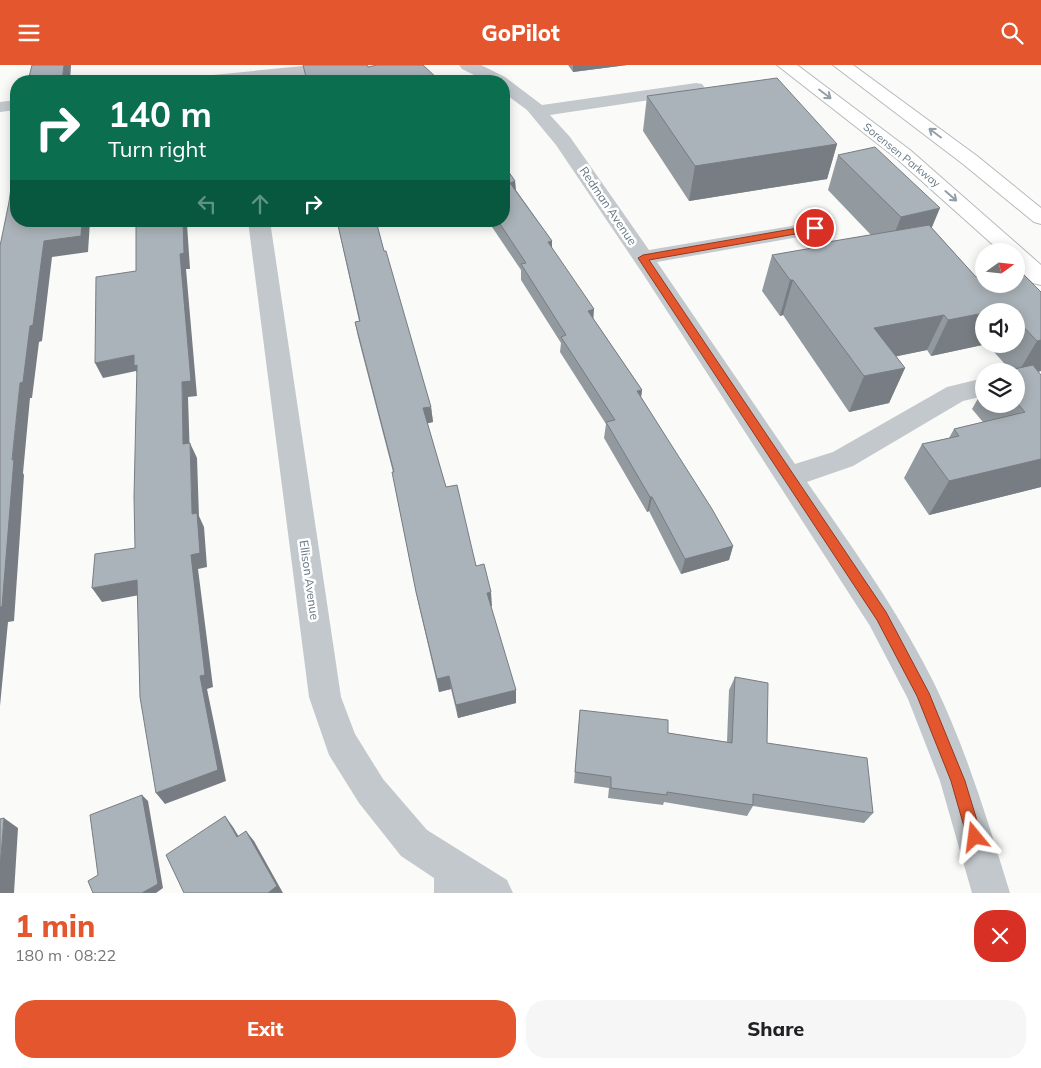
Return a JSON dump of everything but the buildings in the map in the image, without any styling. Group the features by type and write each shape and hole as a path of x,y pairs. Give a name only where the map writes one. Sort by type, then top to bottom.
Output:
{"main road":[{"name":"Sorensen Parkway","path":"786,65 903,155 1004,243"},
{"path":"842,65 934,133 1041,218"},
{"path":"1025,263 1041,278"}],"street":[{"path":"239,74 300,72 347,65"},
{"path":"468,65 487,75"},
{"path":"539,111 696,88"},
{"name":"Redman Avenue","path":"510,89 539,111 563,141 882,616 922,693 958,781 992,893"},
{"name":"Ellison Avenue","path":"261,227 325,697 341,743 370,791 414,843 453,880 494,893"},
{"path":"643,258 815,228"},
{"path":"789,477 843,459 956,393 975,389"}],"route":[{"path":"815,228 643,258 882,616 922,693 958,781 975,837"}]}
